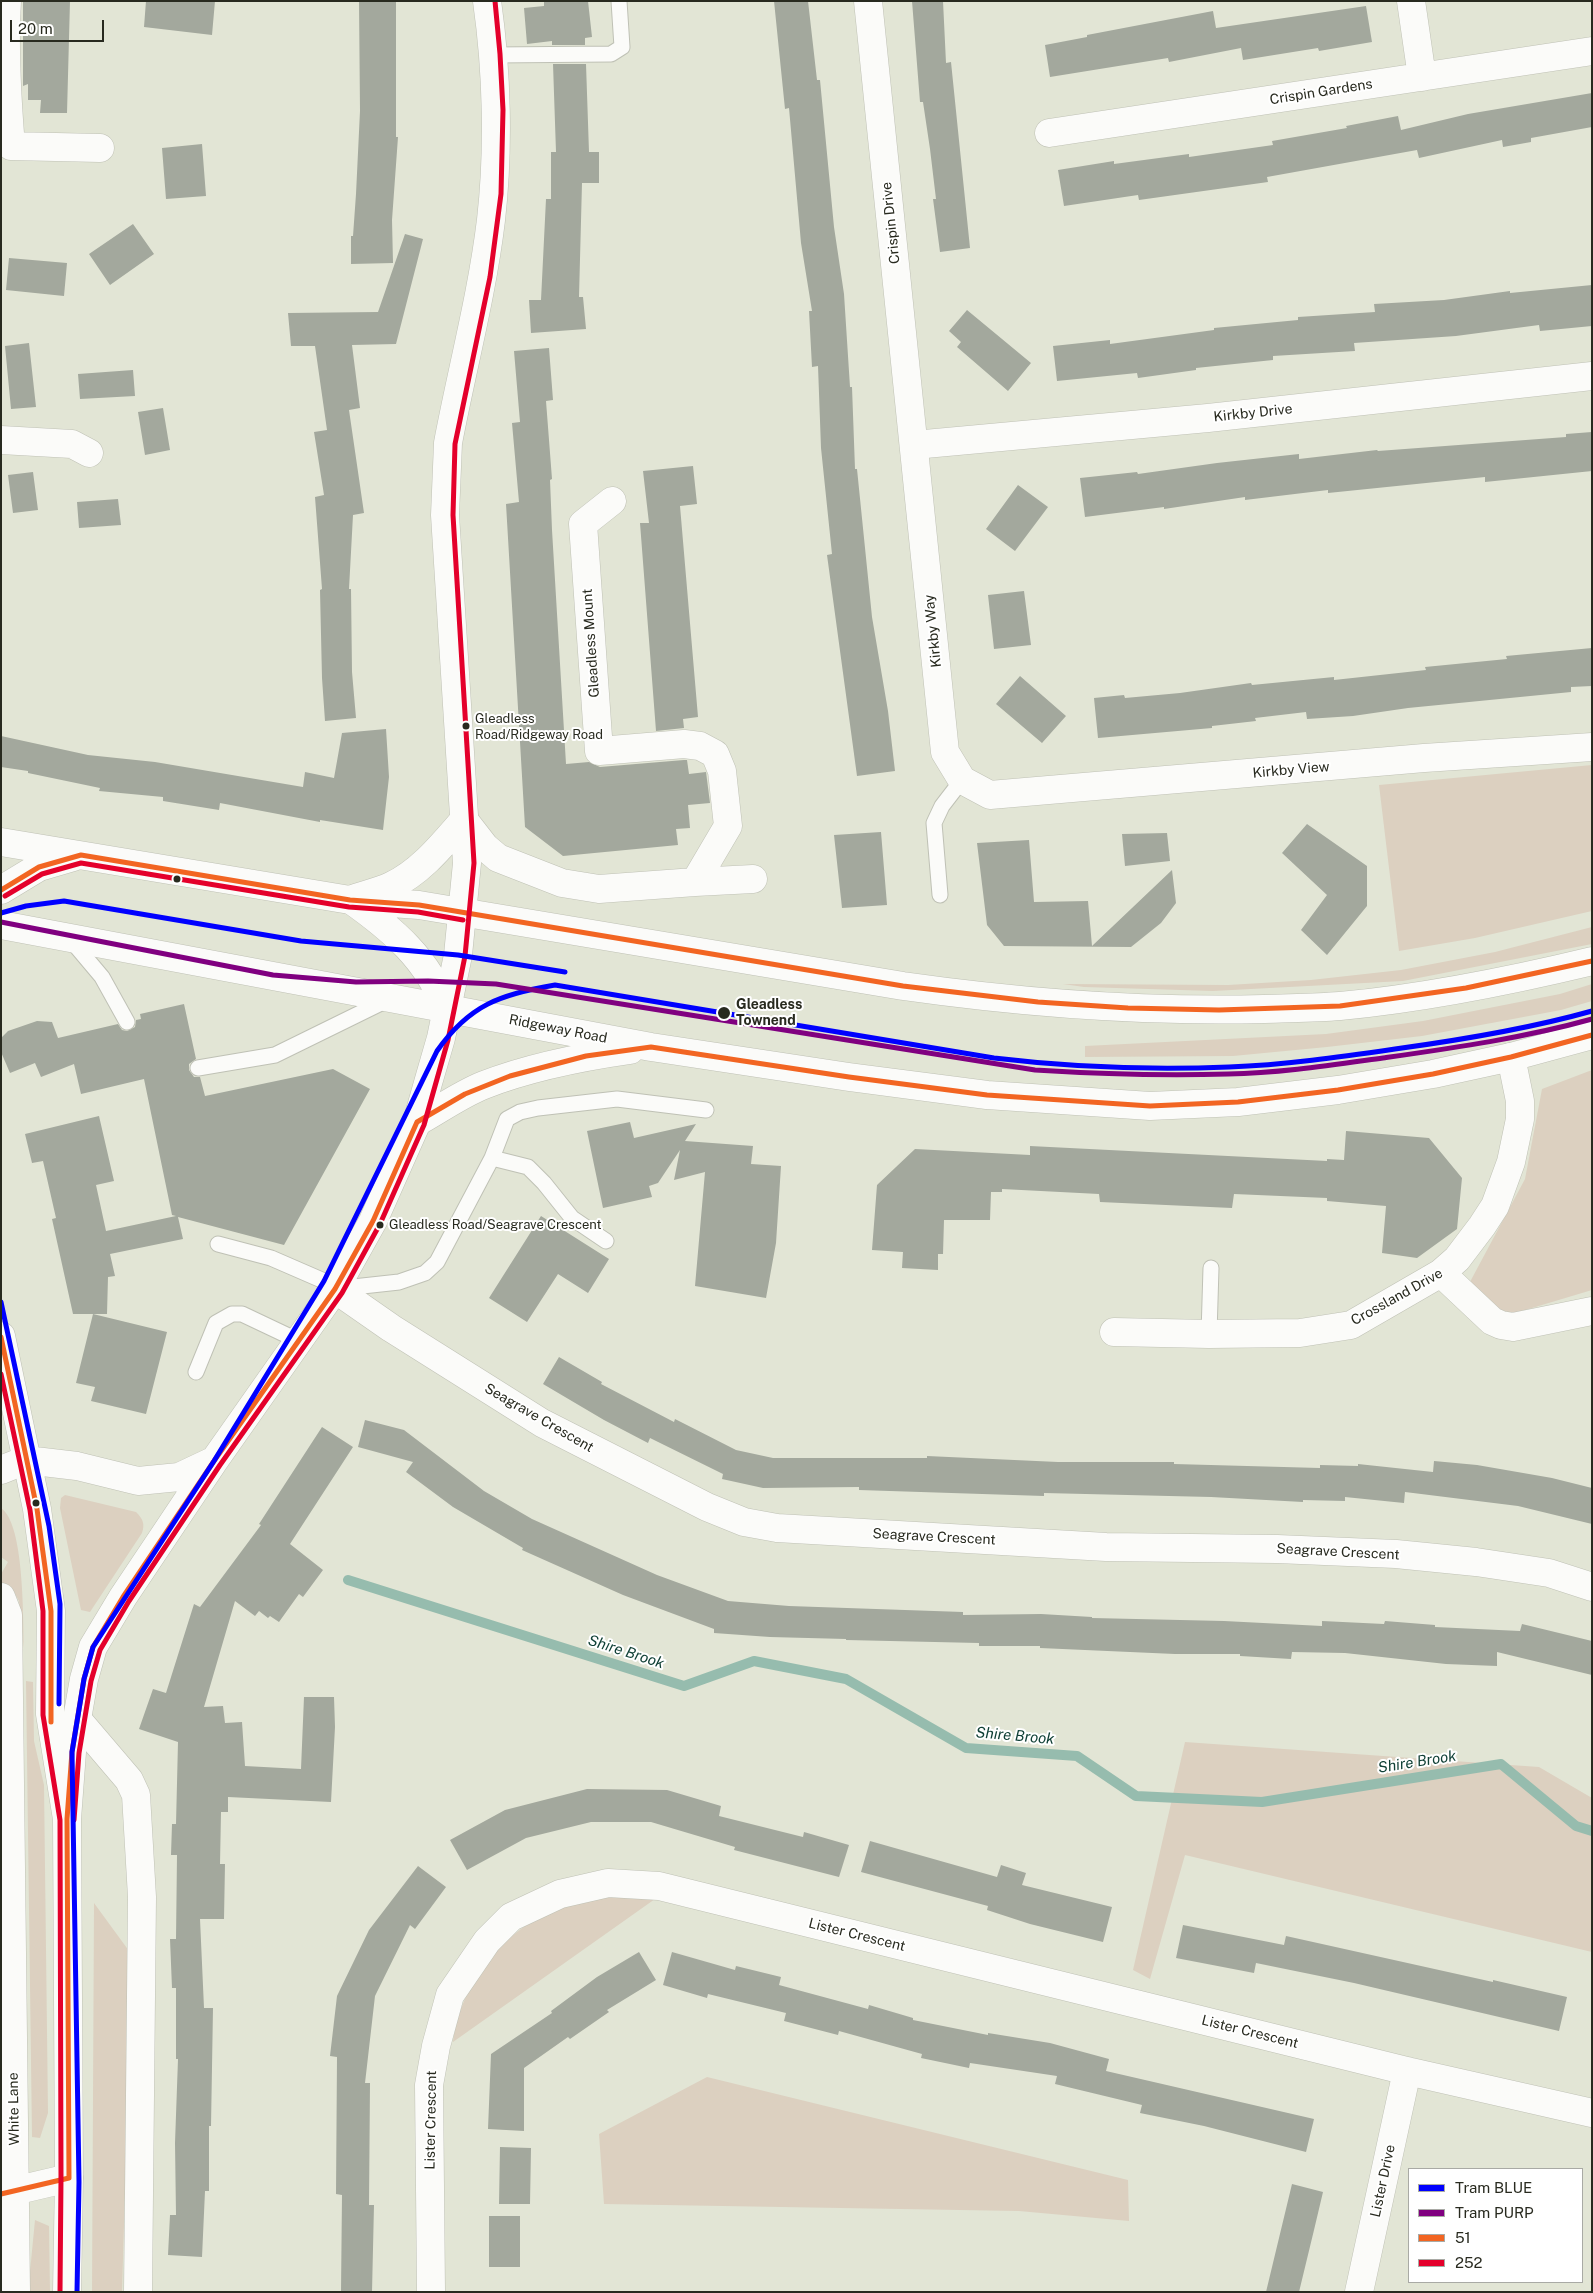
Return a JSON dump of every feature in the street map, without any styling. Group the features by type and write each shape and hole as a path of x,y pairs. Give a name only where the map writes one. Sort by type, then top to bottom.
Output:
{"main road":[{"path":"7,1 5,36 6,84 11,146 100,148"},
{"path":"67,2292 69,2178 67,1819 72,1752 84,1679 94,1647 123,1597 214,1461 335,1289 373,1221 417,1122 441,1038 455,974 464,914 467,863 445,515 446,476 448,443 491,220 495,119 493,55 487,1"},
{"name":"Crispin Drive","path":"868,1 914,445"},
{"path":"1411,1 1422,77"},
{"name":"Crispin Gardens","path":"1049,134 1592,50"},
{"name":"Kirkby Drive","path":"914,445 1198,419 1592,376"},
{"path":"1,440 72,444 89,453"},
{"name":"Kirkby Way","path":"914,445 945,752 962,780"},
{"name":"Gleadless Mount","path":"612,501 583,524 599,751 684,744 700,746 715,754 722,771 728,826 695,882"},
{"name":"Kirkby View","path":"962,780 990,795 1424,758 1592,747"},
{"path":"464,820 485,848 498,858 562,883 598,889 753,879"},
{"path":"350,900 391,886 409,875 441,846 464,820"},
{"path":"1,842 350,900 419,905 903,986 1039,1002 1179,1010 1338,1006 1425,995 1552,971 1592,960"},
{"path":"1,890 19,877 39,867 81,855"},
{"path":"350,900 386,925 410,950 440,990 446,1009"},
{"name":"Ridgeway Road","path":"1,925 651,1047 849,1077 987,1095 1150,1106 1238,1102 1338,1090 1433,1074 1511,1057 1592,1035"},
{"path":"417,1122 465,1094 510,1076 586,1056 651,1047"},
{"name":"Crossland Drive","path":"1114,1332 1300,1333 1351,1325 1441,1273 1465,1250 1495,1206 1511,1162 1520,1119 1520,1101 1511,1057"},
{"path":"1441,1273 1492,1321 1501,1325 1518,1326 1592,1311"},
{"name":"Seagrave Crescent","path":"335,1289 391,1328 542,1423 706,1507 744,1522 777,1528 1106,1547 1276,1549 1396,1554 1476,1562 1549,1573 1592,1587"},
{"path":"1,1336 37,1509 51,1611 50,1714 67,1819"},
{"path":"1,1470 26,1460 77,1466 138,1481 179,1477 214,1461"},
{"name":"White Lane","path":"1,1596 8,1615 8,2193 16,2292"},
{"path":"77,1719 129,1780 136,1795 142,1898 138,2292"},
{"name":"Lister Crescent","path":"431,2292 429,2085 436,2046 450,1995 487,1941 511,1917 560,1894 608,1883 659,1886 1407,2071 1592,2113"},
{"name":"Lister Drive","path":"1359,2292 1407,2071"},
{"path":"8,2193 69,2178"}],"lane":[{"path":"493,55 611,54 622,47 620,1"},
{"path":"940,895 934,823 942,806 962,780"},
{"path":"70,939 102,977 127,1022"},
{"path":"198,1068 275,1055 388,999"},
{"path":"218,1244 271,1258 324,1281 335,1289 399,1282 425,1273 437,1262 492,1158 507,1119 520,1112 617,1099 706,1110"},
{"path":"492,1158 528,1167 572,1218 606,1241"},
{"path":"1209,1334 1211,1268"},
{"path":"196,1372 216,1323 232,1314 242,1314 299,1341"}],"shaded area":[{"path":"1592,765 1592,911 1475,938 1399,951 1379,785"},
{"path":"1592,927 1592,944 1403,981 1213,991 1084,987 1063,984 1228,985 1311,980 1401,970 1495,952"},
{"path":"1592,984 1592,1001 1561,1010 1422,1036 1233,1056 1085,1057 1085,1046 1326,1034 1423,1021 1560,994"},
{"path":"1592,1070 1592,1290 1502,1317 1463,1295 1525,1179 1542,1089"},
{"path":"65,1495 136,1512 143,1522 142,1533 90,1612 81,1610 60,1508 61,1498"},
{"path":"1,1508 9,1518 15,1533 19,1553 23,1597 24,1652 19,1601 15,1594 1,1585 1,1574 8,1562 1,1557"},
{"path":"26,1681 33,1682 34,1741 44,1785 48,2113 40,2138 32,2137"},
{"path":"1185,1742 1539,1767 1592,1798 1592,1952 1185,1855 1150,1979 1133,1970"},
{"path":"636,1893 655,1899 453,2042 458,2017 467,1994 495,1953 513,1936 555,1908 578,1899 599,1895"},
{"path":"94,1903 132,1955 122,2292 92,2292"},
{"path":"707,2077 1128,2180 1129,2221 1019,2211 604,2204 599,2134"},
{"path":"35,2220 49,2226 50,2292 28,2292"}],"building":[{"path":"23,1 70,1 67,113 40,113 41,100 28,100 28,84 23,86"},
{"path":"146,1 215,1 212,35 144,27"},
{"path":"359,1 396,1 396,137 398,137 392,220 393,263 351,264 351,236 353,236 360,111"},
{"path":"544,1 588,1 592,37 585,38 585,45 552,45 552,41 527,44 524,8 544,6"},
{"path":"774,1 808,1 817,80 820,80 834,227 844,294 850,387 852,387 855,469 857,469 872,617 888,711 895,771 857,776 827,555 832,554 821,448 818,366 812,367 809,311 812,311 801,243 789,108 785,109"},
{"path":"912,1 943,1 946,63 951,62 970,248 940,252 933,199 936,199 930,149 923,102 920,102"},
{"path":"1366,6 1372,42 1319,51 1318,48 1243,60 1241,48 1169,62 1168,58 1050,77 1045,45 1087,37 1087,35 1213,11 1216,28"},
{"path":"553,64 586,64 589,152 599,152 599,183 582,183 579,297 583,297 586,329 531,333 529,300 541,300 546,199 551,199 551,152 556,152"},
{"path":"1592,93 1592,127 1531,138 1531,142 1503,147 1502,140 1419,158 1417,150 1267,177 1268,182 1139,200 1138,195 1064,206 1058,170 1114,161 1114,164 1189,154 1189,157 1273,145 1272,141 1347,128 1346,126 1398,116 1401,130 1468,114"},
{"path":"202,144 206,196 166,199 162,148"},
{"path":"133,224 154,254 110,285 89,254"},
{"path":"405,234 423,239 396,344 352,345 360,408 349,410 364,513 353,515 349,589 351,589 352,672 356,718 325,721 320,590 322,589 315,497 324,495 314,432 327,430 315,346 291,346 288,313 378,312"},
{"path":"9,258 67,263 64,296 6,290"},
{"path":"1592,285 1592,326 1540,331 1539,325 1456,336 1354,343 1355,351 1273,356 1273,360 1196,368 1196,370 1138,378 1137,373 1057,381 1053,346 1110,340 1110,344 1214,330 1214,328 1298,320 1298,317 1375,312 1374,304 1444,300 1510,291 1510,293"},
{"path":"967,310 1031,363 1008,391 957,347 961,342 949,331"},
{"path":"29,343 36,407 11,409 5,346"},
{"path":"549,348 553,400 546,401 552,479 550,480 552,530 566,764 589,762 600,767 687,760 689,774 706,772 710,803 688,805 690,828 676,829 678,845 563,856 525,827 506,504 519,502 512,423 520,422 514,351"},
{"path":"133,370 135,396 80,399 78,374"},
{"path":"163,408 170,450 145,455 138,412"},
{"path":"1592,432 1592,471 1485,482 1485,477 1328,493 1328,490 1245,500 1245,497 1164,509 1164,507 1085,517 1080,478 1137,472 1138,474 1299,454 1299,459 1377,450 1566,437 1566,434"},
{"path":"693,466 697,504 680,506 698,717 683,719 684,728 656,731 640,523 649,523 643,471"},
{"path":"33,472 38,510 13,513 8,475"},
{"path":"1018,485 1048,507 1015,551 986,529"},
{"path":"118,499 121,525 79,528 77,502"},
{"path":"1024,591 1031,645 994,649 988,595"},
{"path":"1592,648 1592,686 1571,687 1571,692 1408,708 1353,716 1307,719 1306,712 1255,718 1256,721 1212,726 1212,728 1098,738 1094,698 1124,695 1125,698 1180,693 1251,683 1252,685 1334,677 1334,680 1426,670 1425,667 1507,659 1506,656"},
{"path":"1020,676 1066,716 1042,743 996,704"},
{"path":"386,729 389,777 383,830 320,820 320,822 220,803 219,810 163,801 163,797 99,791 100,788 28,773 28,771 1,767 1,736 88,755 155,762 303,787 305,772 334,778 342,733"},
{"path":"1307,824 1367,866 1367,906 1327,955 1301,930 1327,895 1282,853"},
{"path":"881,832 887,905 842,908 834,835"},
{"path":"1167,833 1170,861 1125,866 1122,834"},
{"path":"1029,840 1034,902 1088,901 1092,946 1172,870 1176,903 1161,923 1131,947 1004,946 987,925 977,843"},
{"path":"184,1004 196,1059 189,1064 189,1070 194,1077 200,1077 205,1096 333,1069 370,1089 284,1245 178,1217 183,1239 110,1254 115,1276 108,1277 107,1314 73,1314 52,1219 56,1218 43,1161 32,1163 25,1134 99,1116 114,1181 96,1185 106,1231 176,1216 172,1215 144,1079 81,1094 74,1064 41,1077 35,1063 10,1073 1,1052 1,1038 8,1031 37,1021 52,1022 58,1038 118,1024 122,1030 127,1031 135,1027 136,1020 141,1019 140,1014"},
{"path":"630,1122 634,1138 696,1124 685,1141 753,1146 751,1164 781,1166 776,1243 766,1298 695,1286 705,1172 674,1180 680,1150 658,1183 649,1186 652,1197 603,1208 587,1131"},
{"path":"1346,1131 1429,1138 1462,1178 1457,1229 1417,1258 1382,1253 1386,1206 1327,1201 1327,1198 1234,1194 1232,1208 1100,1202 1099,1194 1002,1189 1002,1192 991,1192 990,1220 944,1220 943,1254 938,1254 938,1270 902,1268 903,1252 872,1250 877,1185 915,1149 1030,1155 1030,1146 1327,1161 1327,1159 1344,1160"},
{"path":"541,1216 609,1259 588,1293 558,1274 527,1322 489,1298"},
{"path":"93,1314 167,1332 146,1414 91,1401 95,1387 76,1383"},
{"path":"559,1357 602,1382 601,1384 674,1422 675,1419 736,1450 773,1458 927,1458 927,1456 1058,1462 1174,1462 1174,1464 1320,1468 1320,1465 1358,1466 1358,1464 1433,1472 1434,1461 1477,1465 1552,1478 1592,1488 1592,1524 1518,1506 1405,1492 1404,1503 1345,1497 1345,1501 1303,1500 1303,1502 1211,1497 1044,1493 1044,1496 859,1490 859,1487 763,1488 722,1479 723,1474 650,1438 648,1443 604,1420 543,1384"},
{"path":"365,1420 404,1430 484,1491 532,1519 657,1575 728,1601 789,1606 963,1612 963,1615 1041,1614 1092,1618 1224,1621 1322,1626 1322,1621 1384,1624 1385,1621 1435,1625 1435,1627 1520,1631 1522,1624 1592,1641 1592,1675 1497,1652 1497,1666 1446,1664 1345,1653 1292,1652 1291,1659 1240,1656 1240,1654 1175,1654 1040,1648 1040,1646 979,1646 979,1643 846,1640 714,1633 714,1629 623,1595 522,1550 523,1548 453,1507 406,1472 413,1462 358,1447"},
{"path":"322,1427 353,1447 290,1544 323,1570 303,1597 299,1594 279,1622 270,1616 268,1618 259,1611 255,1616 235,1601 204,1707 223,1706 225,1723 242,1722 245,1766 301,1769 304,1697 334,1697 335,1727 331,1802 228,1797 228,1812 221,1812 220,1864 225,1864 224,1919 200,1919 204,2008 213,2008 209,2191 205,2191 202,2257 168,2255 170,2215 176,2215 175,2143 178,2059 176,2059 176,1988 172,1988 170,1939 176,1939 177,1855 171,1855 172,1824 176,1824 178,1742 139,1729 153,1689 166,1693 194,1604 200,1607 261,1525 259,1524"},
{"path":"587,1789 667,1790 721,1806 719,1816 803,1837 804,1832 849,1845 839,1877 734,1850 735,1847 651,1822 591,1822 526,1838 467,1870 450,1840 505,1810"},
{"path":"870,1841 997,1877 1001,1865 1026,1873 1022,1885 1112,1907 1103,1942 1030,1924 987,1910 988,1906 861,1872"},
{"path":"418,1866 446,1887 415,1929 410,1925 375,1996 365,2083 370,2083 369,2205 374,2205 372,2292 341,2292 342,2195 336,2194 337,2057 330,2056 337,1996 369,1930"},
{"path":"1183,1925 1284,1945 1286,1936 1567,1997 1559,2031 1354,1983 1256,1963 1254,1973 1176,1958"},
{"path":"639,1952 656,1980 607,2010 609,2012 570,2039 568,2037 524,2068 524,2131 488,2129 491,2054 552,2013 551,2011 597,1977"},
{"path":"672,1952 735,1970 736,1966 781,1977 779,1985 868,2009 869,2005 913,2018 913,2020 988,2035 988,2033 1050,2043 1109,2059 1106,2071 1314,2119 1306,2152 1204,2126 1140,2113 1142,2105 1055,2084 1057,2076 970,2063 969,2068 921,2058 922,2054 839,2031 838,2035 784,2021 786,2013 708,1994 707,1998 663,1985"},
{"path":"500,2147 531,2148 530,2204 499,2204"},
{"path":"1292,2184 1323,2192 1314,2230 1299,2292 1266,2292"},
{"path":"489,2216 520,2216 520,2267 489,2267"}],"waterway":[{"name":"Shire Brook","path":"348,1580 684,1686 754,1661 846,1679 966,1748 1077,1756 1136,1796 1262,1802 1501,1764 1576,1826 1592,1831"}],"tram line":[{"name":"BLUE","path":"1,913 26,906 64,901 301,941 458,955 565,972"},
{"name":"PURP","path":"1,922 273,975 356,982 428,981 496,984 1035,1070 1107,1074 1180,1075 1286,1070 1488,1042 1592,1019"},
{"name":"BLUE","path":"77,2292 79,2182 72,1752 84,1679 93,1647 214,1461 324,1281 437,1051 449,1035 474,1012 502,998 555,985 994,1058 1081,1066 1200,1068 1291,1063 1420,1046 1519,1029 1592,1011"},
{"name":"BLUE","path":"1,1302 49,1526 60,1604 59,1704"}],"transit line":[{"name":"252","path":"74,1820 79,1753 91,1681 100,1650 129,1601 220,1465 342,1293 380,1224 424,1125 448,1040 465,956 474,863 453,515 455,444 490,277 501,194 503,110 495,1"},
{"name":"51","path":"1,890 39,867 81,855 350,900 419,905 903,986 1038,1002 1128,1008 1219,1010 1340,1006 1466,988 1592,961"},
{"name":"252","path":"5,896 42,874 81,863 349,907 418,912 463,920"},
{"name":"51","path":"69,2178 67,1819 72,1752 84,1679 93,1647 123,1597 214,1461 335,1289 373,1221 417,1122 465,1094 510,1076 586,1056 651,1047 849,1077 987,1095 1150,1106 1238,1102 1338,1090 1433,1074 1511,1057 1592,1035"},
{"name":"51","path":"1,1337 37,1509 51,1611 51,1722"},
{"name":"252","path":"1,1374 30,1510 43,1611 43,1715 60,1820 60,2292"},
{"name":"51","path":"1,2194 69,2178"}],"place":[{"name":"Gleadless Road/Ridgeway Road","path":"466,726"},
{"name":"Gleadless Townend","path":"724,1013"},
{"name":"Gleadless Road/Seagrave Crescent","path":"380,1225"}]}
